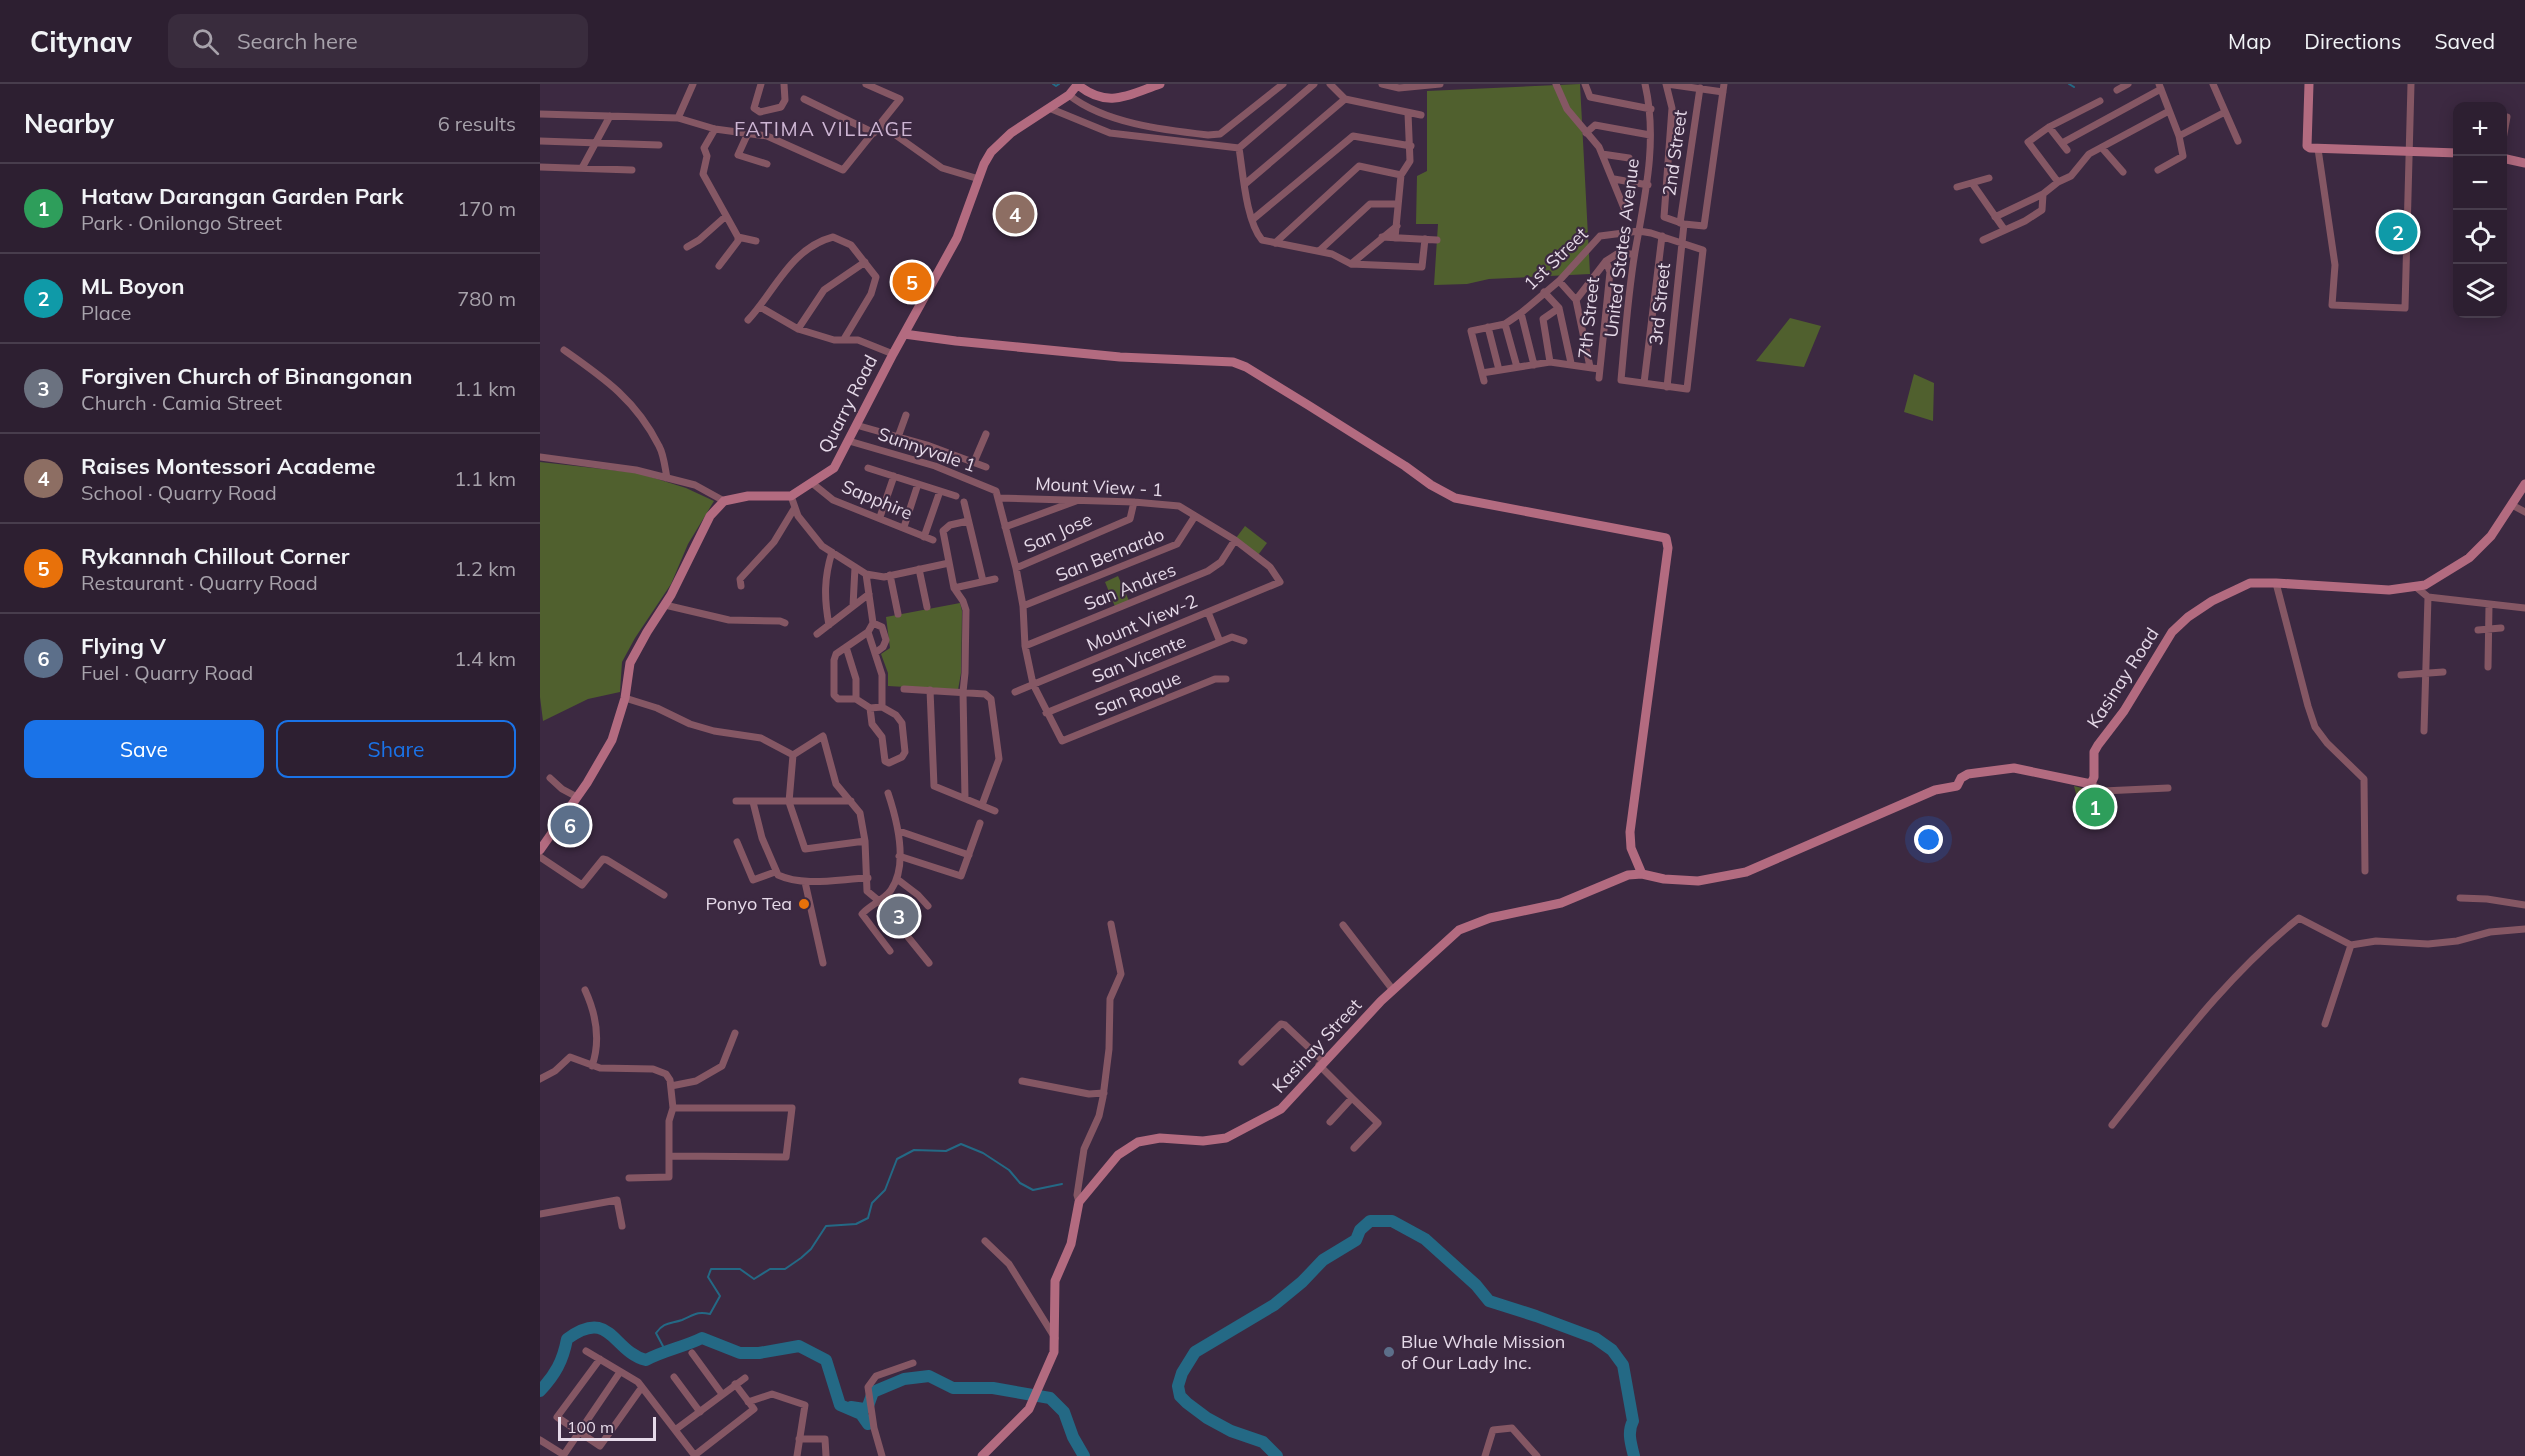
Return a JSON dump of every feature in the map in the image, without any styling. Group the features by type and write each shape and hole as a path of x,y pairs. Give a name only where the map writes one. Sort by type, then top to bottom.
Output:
{"street":[{"path":"678,118 693,84"},
{"path":"761,84 754,108 760,112 781,107 786,100 784,84"},
{"path":"540,114 678,118 715,129 767,136 843,170 900,99 866,84"},
{"path":"1078,85 1088,93 1102,99 1116,99 1160,84"},
{"path":"1069,95 1094,112 1134,122 1208,135 1220,134 1283,84"},
{"path":"1049,108 1110,133 1239,148 1314,84"},
{"path":"1330,84 1346,99 1421,115"},
{"path":"1382,84 1399,86 1440,84"},
{"path":"1556,84 1567,109 1602,154 1626,213"},
{"path":"1585,84 1590,97 1651,109"},
{"name":"United States Avenue","path":"1644,383 1621,380 1635,254 1648,185 1651,109 1646,84"},
{"path":"1666,84 1696,86 1723,88 1704,226 1682,223 1664,217 1672,108 1666,84"},
{"path":"2117,90 2128,84"},
{"path":"2212,84 2238,141"},
{"path":"2309,84 2307,146 2318,149 2453,153"},
{"path":"2318,149 2335,265 2332,305 2405,308 2411,84"},
{"name":"Quarry Road","path":"790,496 834,468 957,238 991,152 1011,132 1069,95 1078,85"},
{"name":"2nd Street","path":"1682,223 1696,86"},
{"path":"2049,127 2065,147 2160,87 2179,136 2182,159 2158,170"},
{"path":"804,99 874,132"},
{"path":"1245,184 1346,99"},
{"path":"2058,182 2028,142 2049,127 2100,101"},
{"path":"1995,217 2043,194 2058,182 2071,176 2089,154 2169,111"},
{"path":"1395,238 1401,175 1410,160 1408,112"},
{"path":"2179,136 2225,112"},
{"path":"582,168 610,116"},
{"path":"880,124 942,168 979,179"},
{"path":"1587,133 1595,125 1650,135"},
{"path":"715,129 704,148 707,156 703,174 738,237 738,241 719,266"},
{"path":"748,133 738,155 767,164"},
{"path":"1252,220 1353,136 1410,146"},
{"path":"540,141 658,145"},
{"path":"1239,148 1252,220 1262,240 1332,254 1351,264 1422,267 1425,239"},
{"path":"2102,148 2123,172"},
{"path":"1602,154 1629,158"},
{"path":"2507,159 2525,163"},
{"path":"1275,243 1359,166 1401,175"},
{"path":"540,167 632,170"},
{"path":"1957,187 1989,178"},
{"path":"1614,179 1648,185"},
{"path":"1972,183 2004,229"},
{"path":"1983,240 2025,221 2042,210 2043,194"},
{"path":"1319,251 1370,204 1398,204"},
{"path":"687,247 699,240 726,216"},
{"name":"3rd Street","path":"1666,387 1682,242 1682,223"},
{"path":"1351,264 1396,226"},
{"name":"1st Street","path":"1499,370 1483,377 1471,331 1505,324 1521,313 1559,281 1600,236 1639,231 1703,250 1687,389 1666,387"},
{"path":"1662,236 1644,383 1666,387"},
{"path":"738,237 756,241"},
{"path":"748,320 760,307 786,268 802,254 833,237 851,244 876,277 874,286 844,339"},
{"path":"1382,237 1437,240"},
{"path":"1576,300 1606,261 1617,254 1635,254"},
{"name":"7th Street","path":"1599,378 1610,272 1606,261"},
{"path":"798,328 824,290 865,262"},
{"path":"1559,281 1576,300 1590,367"},
{"path":"1544,292 1559,308 1570,363"},
{"path":"760,307 798,328 834,340 858,340 893,354"},
{"path":"1550,362 1543,319 1559,308"},
{"path":"1521,313 1534,365"},
{"path":"1505,324 1517,367"},
{"path":"1488,327 1499,370 1550,362 1570,363 1599,369"},
{"path":"904,334 1120,357 1233,362 1246,367 1455,498 1666,538 1668,548 1630,832 1631,848 1642,874 1664,879 1698,881 1746,872 1935,790 1957,786 1961,778 1968,774 2014,768 2091,784 2103,791 2168,788"},
{"path":"564,350 612,384 639,415 660,447 667,478"},
{"path":"898,436 906,415"},
{"path":"856,426 898,436 986,467"},
{"path":"974,462 986,434"},
{"name":"Sunnyvale 1","path":"849,441 924,462 994,490 998,498"},
{"path":"540,457 636,470 696,485 724,501"},
{"path":"868,468 956,496"},
{"path":"880,518 894,476"},
{"name":"Sapphire","path":"812,483 834,500 904,526 933,540"},
{"path":"904,526 918,484"},
{"name":"Kasinay Road","path":"2091,784 2094,777 2094,752 2098,745 2130,702 2172,632 2188,617 2212,601 2250,583 2389,590 2416,587 2469,558 2491,536 2525,484"},
{"path":"924,537 940,491"},
{"path":"540,850 577,797 612,740 625,698 630,663 665,605 710,516 724,501 747,496 790,496 794,509 811,534 832,552 866,574 876,577 949,563"},
{"path":"998,498 1016,568 1023,606 1025,646 1033,684 1046,713"},
{"name":"Mount View - 1","path":"998,498 1134,502 1179,506 1235,540 1270,567 1280,582"},
{"path":"1005,527 1080,500"},
{"path":"964,502 982,582"},
{"name":"San Jose","path":"1016,568 1130,519 1134,502"},
{"path":"2512,504 2525,512"},
{"path":"741,586 740,579 774,542 794,509"},
{"name":"San Bernardo","path":"1023,606 1177,544 1195,516"},
{"path":"965,798 963,692 966,673 966,610 954,588 943,537 945,528 968,521"},
{"name":"San Andres","path":"1025,646 1208,571 1221,561 1235,540"},
{"path":"829,625 825,573 832,552"},
{"path":"854,606 852,594 855,567"},
{"path":"920,569 927,607"},
{"path":"866,574 873,623 868,632 836,654 834,695 838,699 856,699 870,708 882,707 896,715 902,723 905,754 902,757 889,763 884,759 881,734 872,724 870,708"},
{"path":"890,575 898,614"},
{"path":"954,588 995,579"},
{"name":"Mount View-2","path":"1015,692 1280,582"},
{"path":"2276,583 2315,727 2327,743 2364,779 2365,871"},
{"path":"2416,587 2428,597 2525,608"},
{"path":"817,634 869,594"},
{"path":"2424,731 2428,597"},
{"path":"665,605 729,620 771,620 785,623"},
{"path":"2488,667 2489,605"},
{"path":"1208,612 1220,642"},
{"path":"873,623 882,627 886,640 883,647 875,653"},
{"path":"2478,630 2502,628"},
{"path":"868,632 883,680 882,707"},
{"name":"San Vicente","path":"1046,713 1232,637 1244,641"},
{"path":"846,647 856,679 856,699"},
{"path":"2401,675 2443,672"},
{"name":"San Roque","path":"1046,713 1062,741 1215,679 1226,679"},
{"path":"904,689 986,694 991,699 999,759 982,805"},
{"path":"930,690 934,784 936,787 995,811"},
{"path":"625,698 657,708 690,724 714,732 761,738 793,755"},
{"path":"793,755 823,736 836,784 860,813 865,841 867,891 879,901 929,963"},
{"path":"793,755 789,802 805,849 865,841"},
{"path":"550,778 562,789 577,797"},
{"path":"888,793 899,831 897,879 890,891 863,912 862,917 890,951"},
{"path":"736,801 850,801"},
{"path":"753,802 762,838 776,872 786,879 806,882 868,878"},
{"path":"899,856 961,876 981,823"},
{"path":"899,831 969,855"},
{"path":"737,842 753,880 776,872"},
{"path":"540,857 582,885 603,859 607,860 664,895"},
{"name":"Kasinay Street","path":"982,1456 1029,1409 1038,1383 1054,1352 1055,1281 1071,1244 1080,1202 1118,1155 1138,1142 1160,1138 1203,1141 1226,1138 1281,1109 1321,1063 1393,990 1460,930 1490,918 1561,903 1628,875 1642,874"},
{"path":"897,879 928,906"},
{"path":"806,882 823,963"},
{"path":"2460,898 2487,899 2525,905"},
{"path":"2112,1125 2219,995 2275,937 2299,918 2351,945 2376,941 2428,944 2457,941 2490,932 2525,929"},
{"path":"1080,1202 1077,1195 1084,1149 1099,1116 1104,1093 1109,1049 1110,999 1120,974 1111,924"},
{"path":"1343,925 1393,990"},
{"path":"2325,1024 2351,945"},
{"path":"585,990 593,1008 597,1030 596,1055 592,1066"},
{"path":"1242,1062 1281,1024 1286,1025 1352,1098 1378,1123 1354,1148"},
{"path":"671,1086 696,1081 722,1066 735,1033"},
{"path":"540,1078 555,1071 570,1058 600,1068 653,1069 666,1074 671,1086 673,1108 669,1121 669,1177 629,1178"},
{"path":"1022,1082 1089,1094 1104,1093"},
{"path":"1330,1122 1352,1098"},
{"path":"670,1156 786,1157 792,1108 673,1108"},
{"path":"540,1214 617,1200 622,1226"},
{"path":"984,1241 1009,1264 1055,1339"},
{"path":"586,1351 642,1387 695,1456 754,1409 735,1384"},
{"path":"692,1353 722,1394"},
{"path":"600,1359 557,1417 579,1433 600,1446 642,1387"},
{"path":"882,1456 869,1402 868,1387 876,1376 913,1363"},
{"path":"540,1440 564,1455 620,1371"},
{"path":"674,1377 700,1412"},
{"path":"675,1430 745,1378"},
{"path":"748,1402 772,1394 804,1406 797,1456"},
{"path":"1485,1456 1492,1430 1512,1428 1537,1456"},
{"path":"799,1439 825,1439 826,1456"}],"green space":[{"path":"1580,84 1590,274 1489,279 1467,284 1434,285 1438,224 1416,224 1417,176 1427,171 1427,91"},
{"path":"1790,318 1821,326 1804,367 1756,361"},
{"path":"1914,374 1934,383 1933,421 1904,412"},
{"path":"540,462 638,473 686,488 714,501 688,544 671,584 622,662 620,692 588,699 543,721 540,697"},
{"path":"1245,526 1267,543 1258,555 1236,538"},
{"path":"1118,576 1130,603 1116,609 1105,582"},
{"path":"960,603 962,611 961,673 958,690 888,686 888,673 881,654 890,648 886,617"},
{"path":"2074,786 2091,788 2108,797 2113,817 2084,825"}],"waterway":[{"path":"1053,84 1056,86 1059,84"},
{"path":"2069,84 2074,87"},
{"path":"665,1350 656,1333 662,1327 696,1314 710,1314 720,1296 708,1277 711,1269 740,1269 754,1279 770,1269 785,1269 811,1249 826,1226 856,1224 868,1218 872,1203 885,1190 897,1159 914,1150 946,1151 961,1144 983,1153 1009,1170 1020,1183 1033,1190 1062,1184"},
{"path":"1277,1456 1263,1442 1231,1431 1207,1418 1187,1403 1180,1396 1178,1386 1182,1373 1195,1352 1274,1305 1302,1282 1323,1260 1356,1240 1360,1230 1370,1221 1392,1221 1425,1239 1476,1285 1489,1301 1595,1338 1612,1350 1623,1365 1633,1421 1630,1434 1634,1456"},
{"path":"540,1391 558,1367 567,1339 582,1330 593,1328 602,1329 635,1355 646,1360 702,1338 740,1353 759,1353 799,1346 826,1360 840,1405 861,1414 868,1424"},
{"path":"851,1407 864,1409 868,1406 873,1392 904,1379 929,1376 953,1388 993,1388 1050,1398 1064,1412 1073,1437 1084,1456"}],"place":[{"name":"Raises Montessori Academe","path":"1015,214"},
{"name":"ML Boyon","path":"2398,232"},
{"name":"Rykannah Chillout Corner","path":"912,282"},
{"name":"Hataw Darangan Garden Park","path":"2095,807"},
{"name":"Flying V","path":"570,825"},
{"name":"Ponyo Tea","path":"804,904"},
{"name":"Forgiven Church of Binangonan","path":"899,916"},
{"name":"Blue Whale Mission of Our Lady Inc.","path":"1389,1352"}],"district":[{"name":"FATIMA VILLAGE","path":"824,129"}]}
